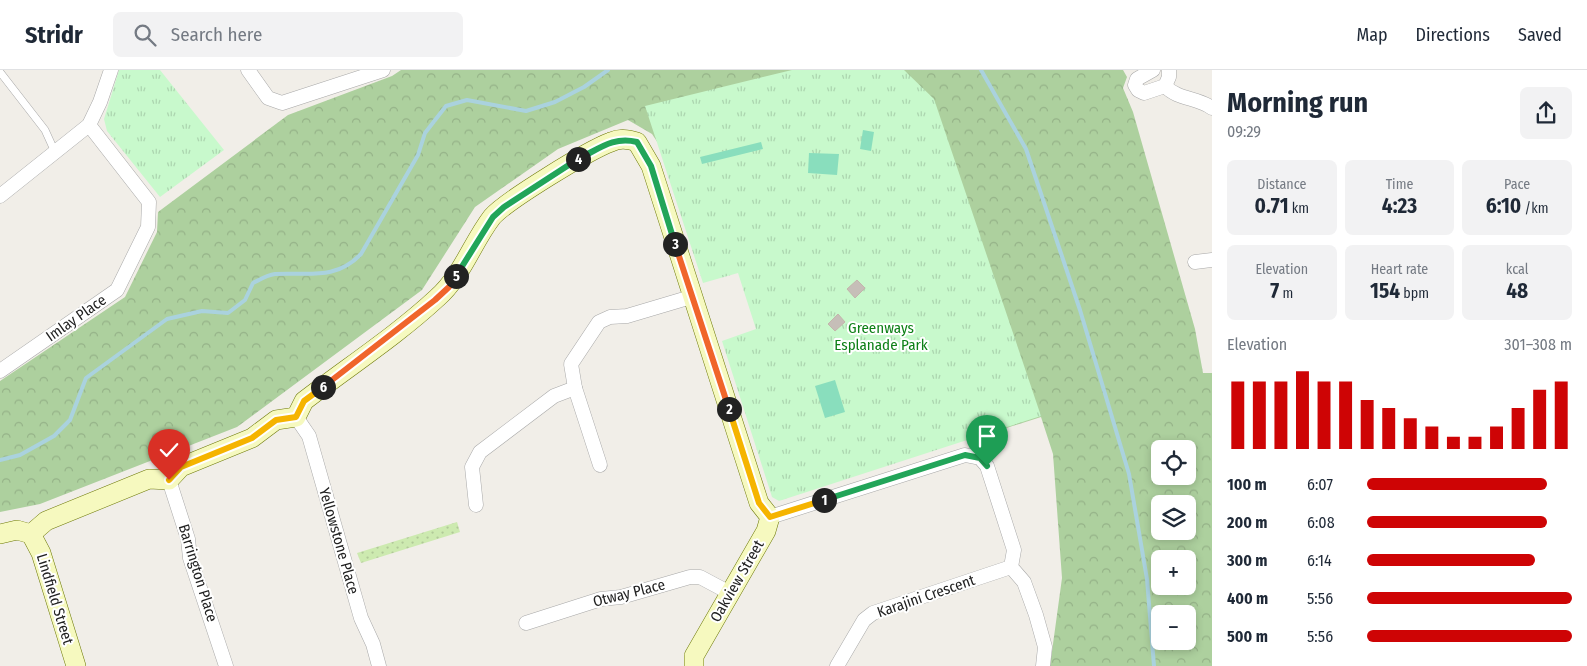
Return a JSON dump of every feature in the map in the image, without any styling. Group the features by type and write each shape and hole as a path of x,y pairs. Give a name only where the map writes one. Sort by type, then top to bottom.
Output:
{"street":[{"path":"0,196 89,125 111,70"},
{"path":"248,70 268,98 282,103 383,70"},
{"path":"1153,70 1137,79 1135,85 1138,90 1144,93 1165,86 1169,77 1169,70"},
{"path":"1165,86 1173,94 1196,100 1212,108"},
{"name":"Imlay Place","path":"0,371 117,290 148,227 149,202 89,125"},
{"path":"0,534 17,530 31,534 46,521 150,478 169,480 181,467 252,438 276,420 296,417 304,401 416,315 449,287 493,217 504,207 575,161 611,142 624,139 637,142 651,166 691,296 759,503 770,517 965,455 977,457 987,466 1014,550 1011,567 1024,582 1036,616 1045,647 1043,666"},
{"path":"1195,262 1212,260"},
{"path":"600,465 575,388 571,364 599,322 610,317 627,316 691,296"},
{"path":"476,505 472,467 480,452 554,396 575,388"},
{"name":"Yellowstone Place","path":"296,417 309,436 361,618 373,644 379,666"},
{"name":"Barrington Place","path":"169,480 188,538 190,558 226,666"},
{"name":"Oakview Street","path":"694,666 694,656 766,531 770,517"},
{"name":"Lindfield Street","path":"31,534 41,553 76,666"},
{"name":"Karajini Crescent","path":"837,666 864,620 873,612 1011,567"},
{"name":"Otway Place","path":"526,623 601,599 621,597 690,577 700,577 730,593"}],"lane":[{"path":"0,72 45,130 55,152"},
{"path":"974,438 977,457"}],"green space":[{"path":"119,70 160,70 224,150 160,197 107,131 104,119"},
{"path":"401,70 1123,70 1127,77 1123,88 1133,112 1195,329 1203,373 1212,373 1212,666 1050,666 1062,578 1053,454 1041,417 994,432 666,155 652,134 628,120 558,149 475,207 422,290 237,427 40,504 0,512 0,381 125,297 157,232 158,212 288,115 392,76"},
{"name":"Greenways Esplanade Park","path":"792,70 904,70 934,99 1041,416 779,501 772,497 722,341 756,329 738,273 703,283 645,106"},
{"path":"863,130 874,132 871,151 860,149"},
{"path":"761,142 763,149 702,164 700,157"},
{"path":"809,153 839,154 837,175 808,173"},
{"path":"835,380 845,412 825,418 815,386"},
{"path":"457,522 460,532 361,563 357,553"}],"building":[{"path":"857,280 865,288 855,298 847,289"},
{"path":"838,314 845,322 835,331 828,324"}],"waterway":[{"path":"0,460 20,455 54,436 70,420 86,378 167,319 202,311 228,313 245,300 253,283 266,276 331,272 351,263 361,254 418,155 425,133 446,106 467,100 526,111 555,102 584,87 608,70"},
{"path":"981,70 1026,149 1080,310 1129,474 1147,579 1154,666"}],"route":[{"path":"169,480 181,467 252,438 276,420 296,417 304,401 416,315 449,287 493,217 504,207 575,161 611,142 624,139 637,142 651,166 691,296 759,503 770,517 965,455 973,455 980,458 987,466"}]}
